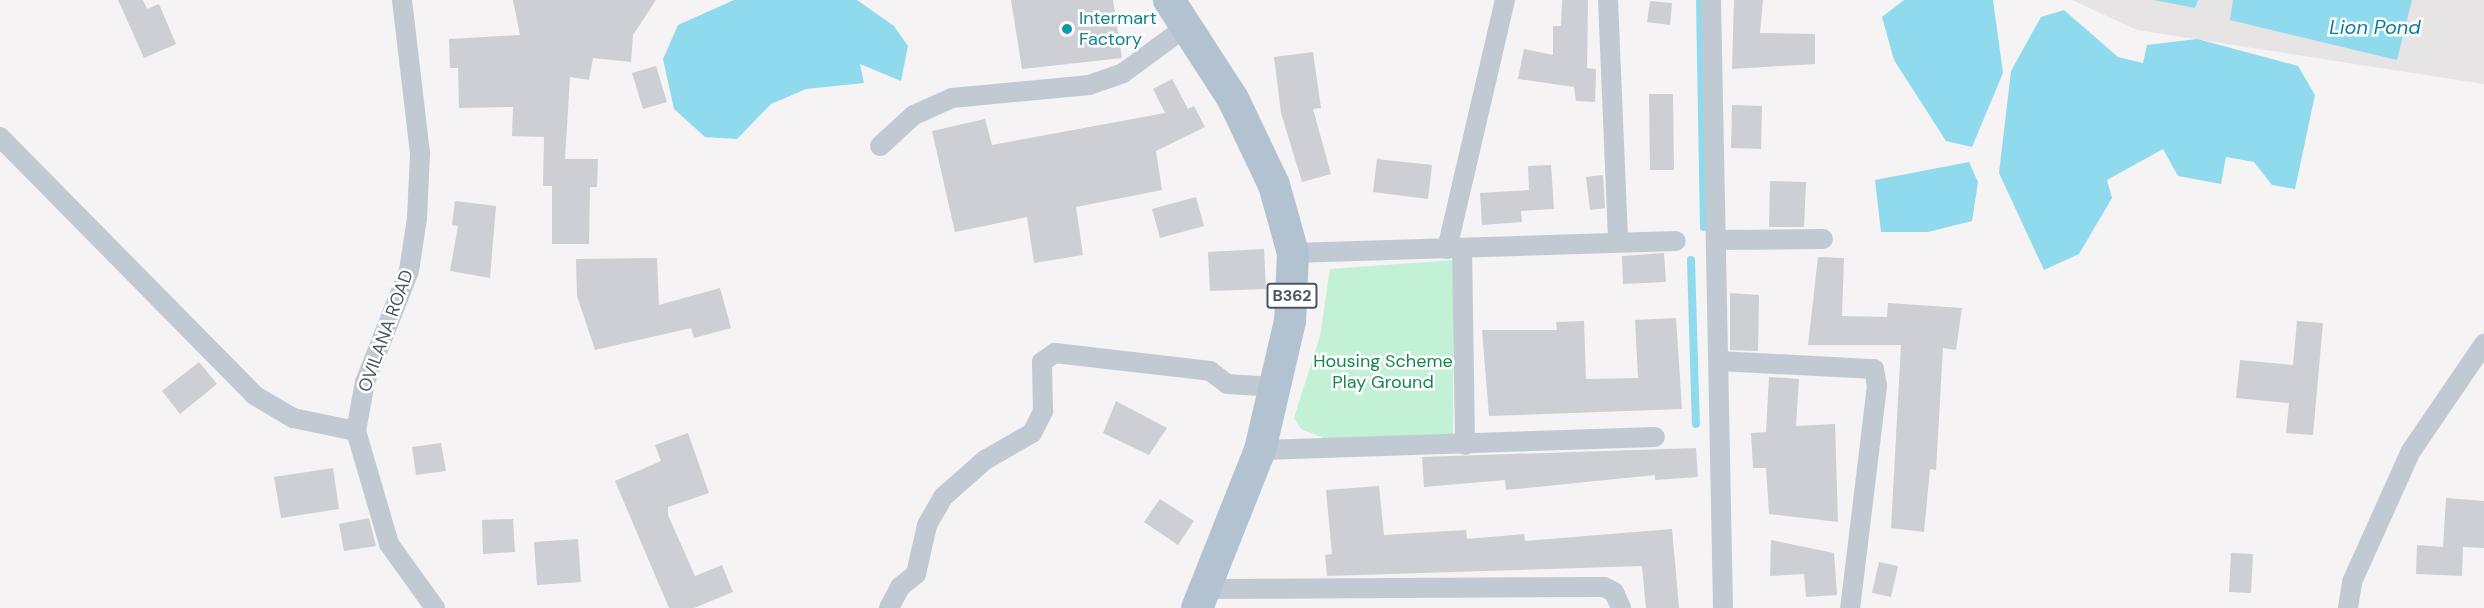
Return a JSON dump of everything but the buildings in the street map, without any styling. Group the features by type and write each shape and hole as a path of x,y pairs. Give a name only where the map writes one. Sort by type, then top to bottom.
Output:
{"main road":[{"name":"B362","path":"1169,0 1183,29 1233,99 1274,185 1293,253 1290,321 1260,450 1200,598"}],"street":[{"name":"OVILANA ROAD","path":"402,0 420,154 417,218 410,271 365,382 356,430 390,544 435,608"},
{"path":"1465,445 1455,249 1505,0"},
{"path":"1608,0 1618,242"},
{"path":"1711,0 1723,608"},
{"path":"880,146 914,115 952,98 1089,85 1124,73 1183,29"},
{"path":"0,137 254,395 293,418 356,430"},
{"path":"1717,240 1823,239"},
{"path":"1293,253 1676,241"},
{"path":"2348,608 2352,582 2411,450 2484,344"},
{"path":"889,608 900,586 916,574 927,525 943,497 986,460 1032,434 1043,411 1042,362 1055,353 1199,370 1227,384 1276,387"},
{"path":"1719,361 1874,369 1877,386 1850,608"},
{"path":"1260,450 1655,437"},
{"path":"1200,598 1604,586 1614,592 1621,608"}],"shaded area":[{"path":"2072,0 2484,0 2484,84 2137,30"}],"green space":[{"name":"Housing Scheme Play Ground","path":"1454,260 1453,436 1331,441 1301,429 1294,418 1320,336 1330,269"}],"water":[{"path":"734,0 857,0 894,26 908,46 901,81 860,64 864,83 806,89 771,104 737,139 705,137 674,109 663,59 678,25"},
{"path":"1904,0 1993,0 2003,73 1972,147 1946,141 1894,60 1882,17"},
{"path":"2154,0 2198,0 2195,8"},
{"name":"Lion Pond","path":"2233,0 2412,0 2397,60 2230,20"},
{"path":"2064,10 2118,57 2143,63 2147,45 2197,39 2298,66 2315,95 2295,189 2272,185 2254,162 2226,157 2221,184 2178,176 2163,149 2107,180 2112,198 2079,254 2044,270 1999,173 2011,71 2041,17"},
{"path":"1969,162 1978,182 1972,221 1928,232 1881,232 1875,180"}],"waterway":[{"path":"1700,0 1704,227"},
{"path":"1691,260 1696,424"}],"place":[{"name":"Intermart Factory","path":"1067,29"}]}
